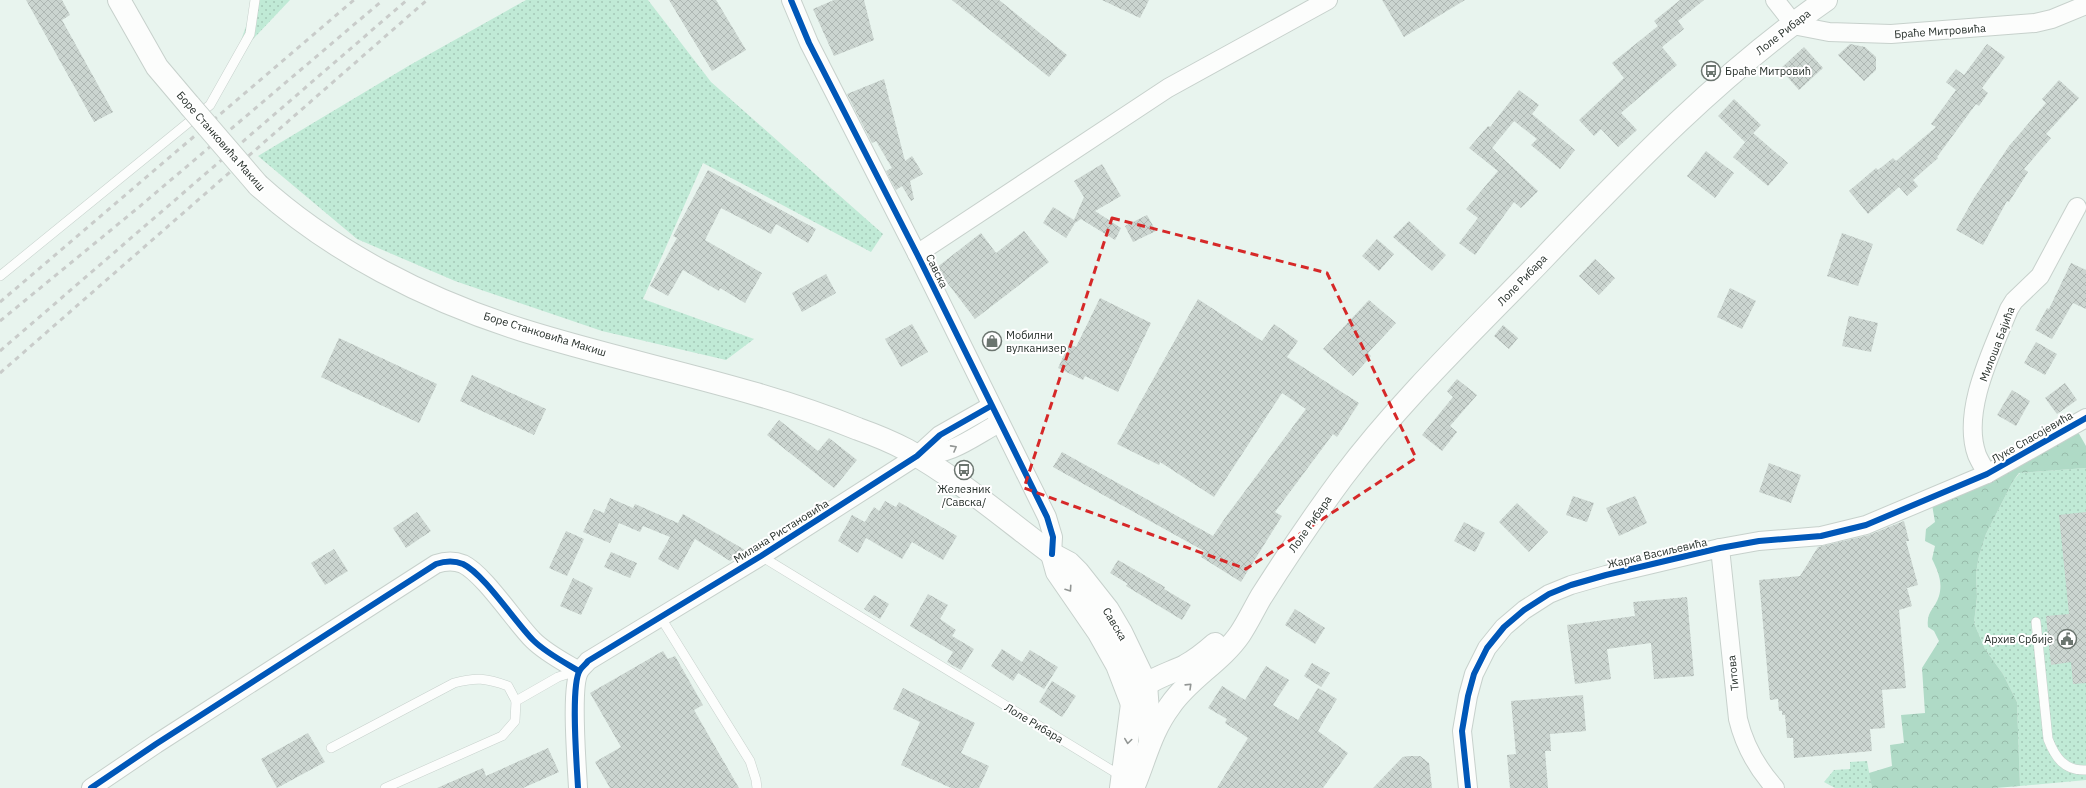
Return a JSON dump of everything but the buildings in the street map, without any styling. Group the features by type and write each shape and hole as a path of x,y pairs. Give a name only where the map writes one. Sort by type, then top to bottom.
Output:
{"main road":[{"name":"Боре Станковића Макиш","path":"119,0 157,67 258,185 294,215 362,260 447,302 522,330 781,401 858,429 906,449 956,482 1052,554"},
{"name":"Лоле Рибара","path":"1125,784 1170,705 1224,653 1240,634 1261,598 1306,529 1342,478 1376,434 1448,356 1660,139 1729,75 1793,23 1826,0"},
{"name":"Савска","path":"1052,554 1069,563 1078,572 1108,610 1134,658 1146,684"},
{"name":"Савска","path":"1052,554 1057,572 1087,615 1141,708 1150,739"},
{"name":"Лоле Рибара","path":"1125,784 1141,708 1135,695 1146,684 1196,660 1218,642 1261,598"},
{"path":"1141,708 1170,705"}],"street":[{"name":"Савска","path":"791,0 809,43 917,254 1047,517 1053,537 1052,554"},
{"path":"917,254 1168,88 1328,0"},
{"path":"1775,0 1793,23"},
{"name":"Браће Митровића","path":"1793,23 1804,28 1829,32 1902,34 2034,23 2052,19 2086,5"},
{"name":"Милоша Бајића","path":"1987,474 1977,455 1974,434 1975,402 2009,309 2014,301 2040,276 2077,207"},
{"name":"Милана Ристановића","path":"579,671 588,661 761,556 917,456 940,435 991,406"},
{"name":"Луке Спасојевића","path":"1987,474 2086,418"},
{"path":"917,456 935,456 948,452 1000,423"},
{"name":"Жарка Васиљевића","path":"1468,788 1462,731 1468,696 1480,660 1494,638 1504,627 1524,610 1549,594 1571,585 1652,563 1720,548 1759,541 1801,539 1845,532 1866,525 1987,474"},
{"name":"Титова","path":"1720,548 1738,720 1742,734 1755,760 1775,788"},
{"path":"92,788 156,744 436,564 444,561 454,562 472,570 534,641 579,671 575,690 575,744 578,788"}],"lane":[{"path":"0,276 210,104 250,34 255,0"},
{"name":"Милана Ристановића","path":"761,556 945,669"},
{"path":"661,618 750,761 757,788"},
{"path":"2036,622 2048,739 2055,756 2067,766 2079,770 2086,770"},
{"name":"Лоле Рибара","path":"945,669 1125,784"},
{"name":"Милана Ристановића","path":"516,701 558,677 579,671"},
{"path":"331,748 454,683 473,678 494,680 508,686 516,701 514,720 502,736 385,788"}],"highlighted area":[{"path":"1112,218 1327,273 1416,458 1246,569 1024,488"}],"green space":[{"path":"255,0 290,0 235,58"},
{"path":"526,0 648,0 711,82 883,234 871,252 703,163 643,299 754,339 726,360 602,331 455,281 357,239 258,156 410,65"},
{"path":"2074,425 2086,446 2086,468 2019,473 2013,481 1986,534 1979,556 1976,573 1977,597 1974,623 1985,649 2003,674 2017,702 2020,786 1995,788 1872,788 1869,773 1892,766 1890,745 1904,743 1901,715 1925,713 1922,668 1939,641 1934,631 1928,627 1928,617 1940,591 1938,572 1932,559 1935,546 1925,541 1926,529 1935,522 1931,499"},
{"path":"2086,468 2086,780 2020,786 2017,702 2003,674 1985,649 1974,623 1977,597 1976,573 1979,556 1986,534 2013,481 2020,473"},
{"path":"1867,761 1872,788 1835,788 1824,782 1834,770 1850,769 1850,762"}],"railway":[{"path":"0,302 354,0"},
{"path":"0,321 139,207 383,0"},
{"path":"0,351 407,0"},
{"path":"0,373 427,0"}],"cycle path":[{"path":"791,0 809,43 917,254 1047,517 1053,537 1052,554"},
{"path":"578,788 575,692 580,670 588,661 761,556 917,456 940,435 991,406"},
{"path":"1468,788 1462,731 1468,696 1474,674 1487,648 1504,627 1524,610 1549,594 1571,585 1606,575 1720,548 1759,541 1821,536 1866,525 1987,474 2086,418"},
{"path":"91,788 156,744 436,564 443,562 452,561 463,564 471,569 490,588 538,645 579,671"}],"place":[{"name":"Браће Митровић","path":"1711,71"},
{"name":"Мобилни вулканизер","path":"992,341"},
{"name":"Железник /Савска/","path":"964,470"},
{"name":"Архив Србије","path":"2067,639"}]}
